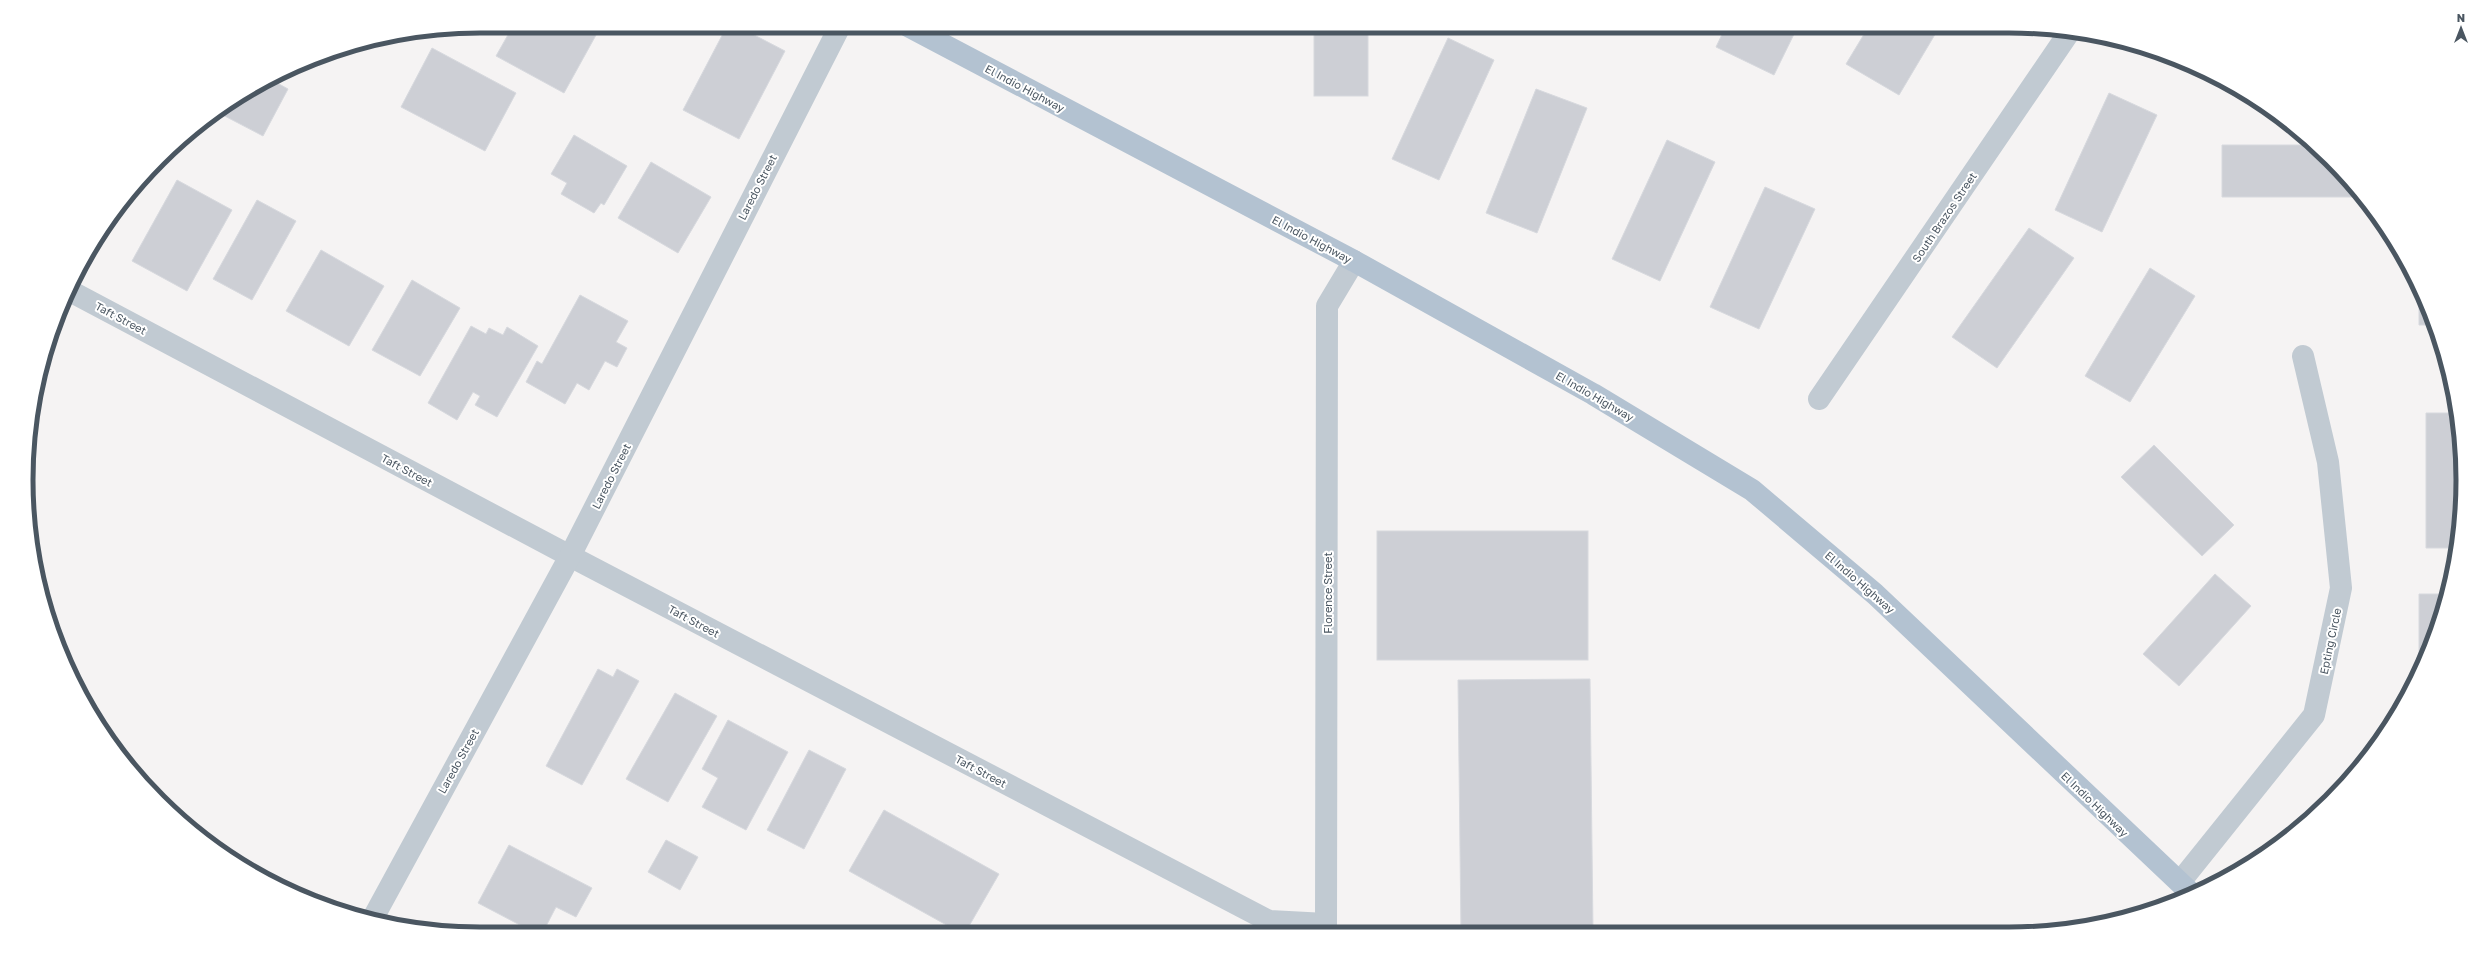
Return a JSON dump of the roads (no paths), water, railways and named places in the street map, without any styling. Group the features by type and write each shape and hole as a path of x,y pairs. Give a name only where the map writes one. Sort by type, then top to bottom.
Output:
{"main road":[{"name":"El Indio Highway","path":"921,33 1354,260 1593,394 1752,490 1875,594 2122,830 2186,888"}],"street":[{"name":"Laredo Street","path":"375,914 570,556 836,33"},
{"name":"South Brazos Street","path":"1819,399 2066,37"},
{"name":"Florence Street","path":"1326,927 1327,306 1354,260"},
{"name":"Taft Street","path":"74,293 570,556 1269,921 1318,927"},
{"name":"Epting Circle","path":"2186,888 2314,716 2341,588 2328,462 2303,356"}]}
